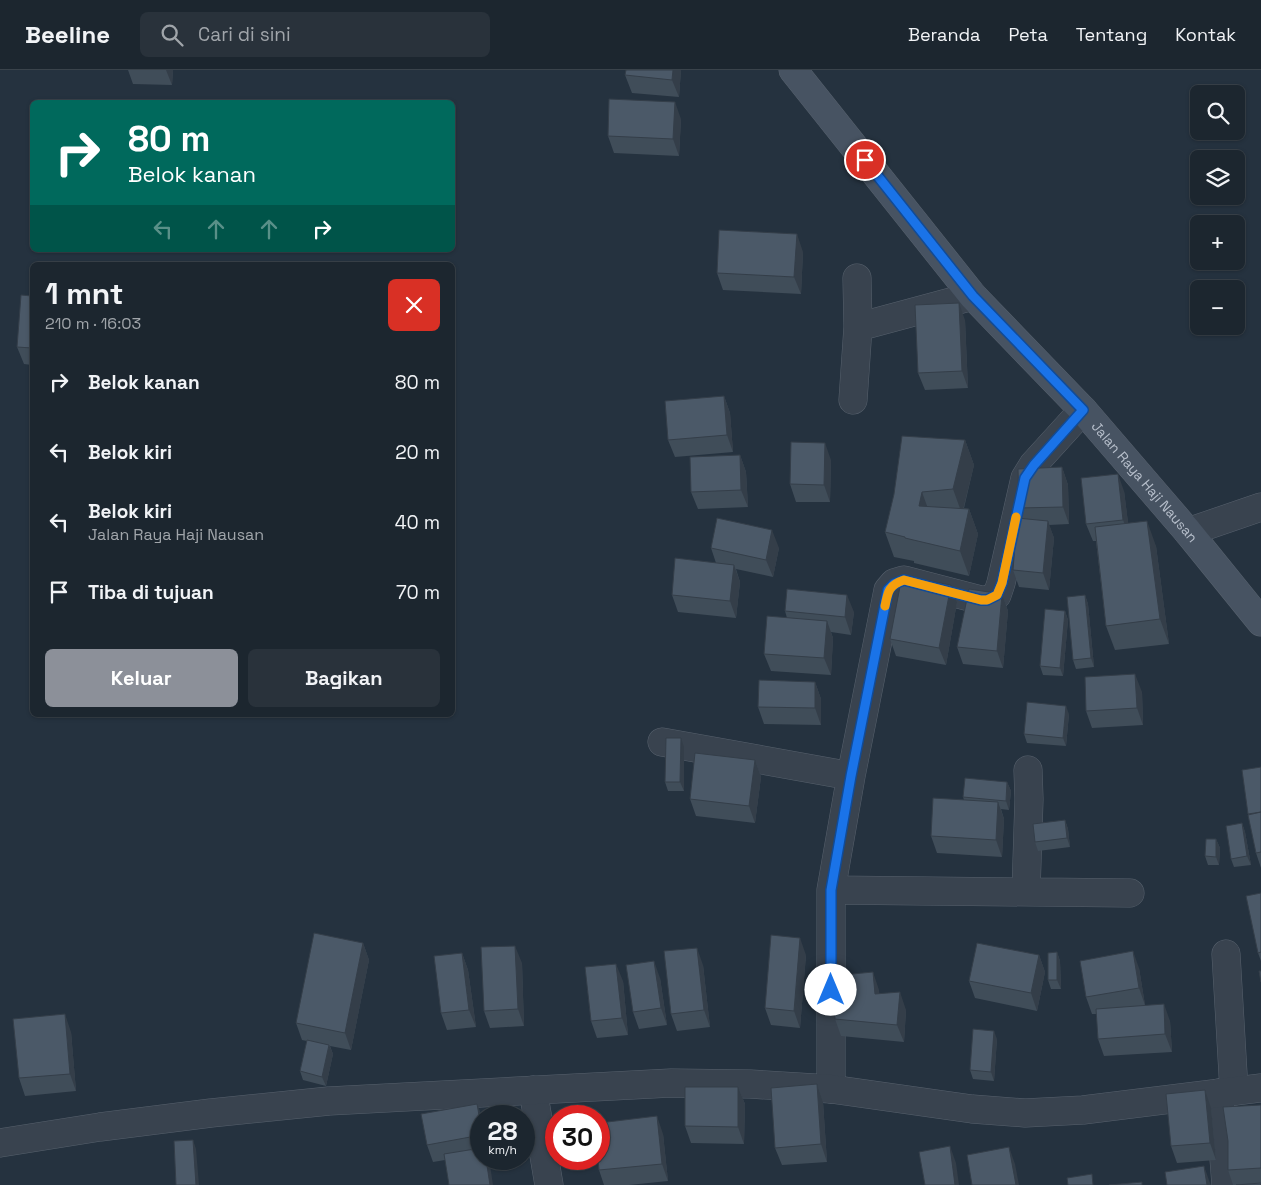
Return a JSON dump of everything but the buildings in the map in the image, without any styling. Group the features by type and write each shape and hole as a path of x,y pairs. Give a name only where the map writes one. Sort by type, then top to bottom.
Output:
{"main road":[{"name":"Jalan Raya Haji Nausan","path":"793,70 973,296 1083,410 1188,532 1261,622"}],"street":[{"path":"854,400 858,327 857,278"},
{"path":"858,327 973,296"},
{"path":"831,1089 831,890 851,776 888,590 894,584 904,580 981,600 987,600 997,595 1002,583 1025,478 1034,465 1083,410"},
{"path":"1188,532 1261,507"},
{"path":"662,742 851,776"},
{"path":"1026,892 1028,770"},
{"path":"831,890 1130,893"},
{"path":"1226,954 1226,1185"},
{"path":"0,1143 202,1114 329,1101 671,1083 750,1084 831,1089 972,1109 1024,1113 1083,1110 1261,1088"},
{"path":"532,1090 549,1185"}],"slow traffic":[{"path":"885,606 888,590 894,584 904,580 981,600 987,600 997,595 1002,583 1016,517"}],"route":[{"path":"831,990 831,890 851,776 888,590 894,584 904,580 981,600 987,600 997,595 1002,583 1025,478 1034,465 1083,410 973,296 865,160"}]}
